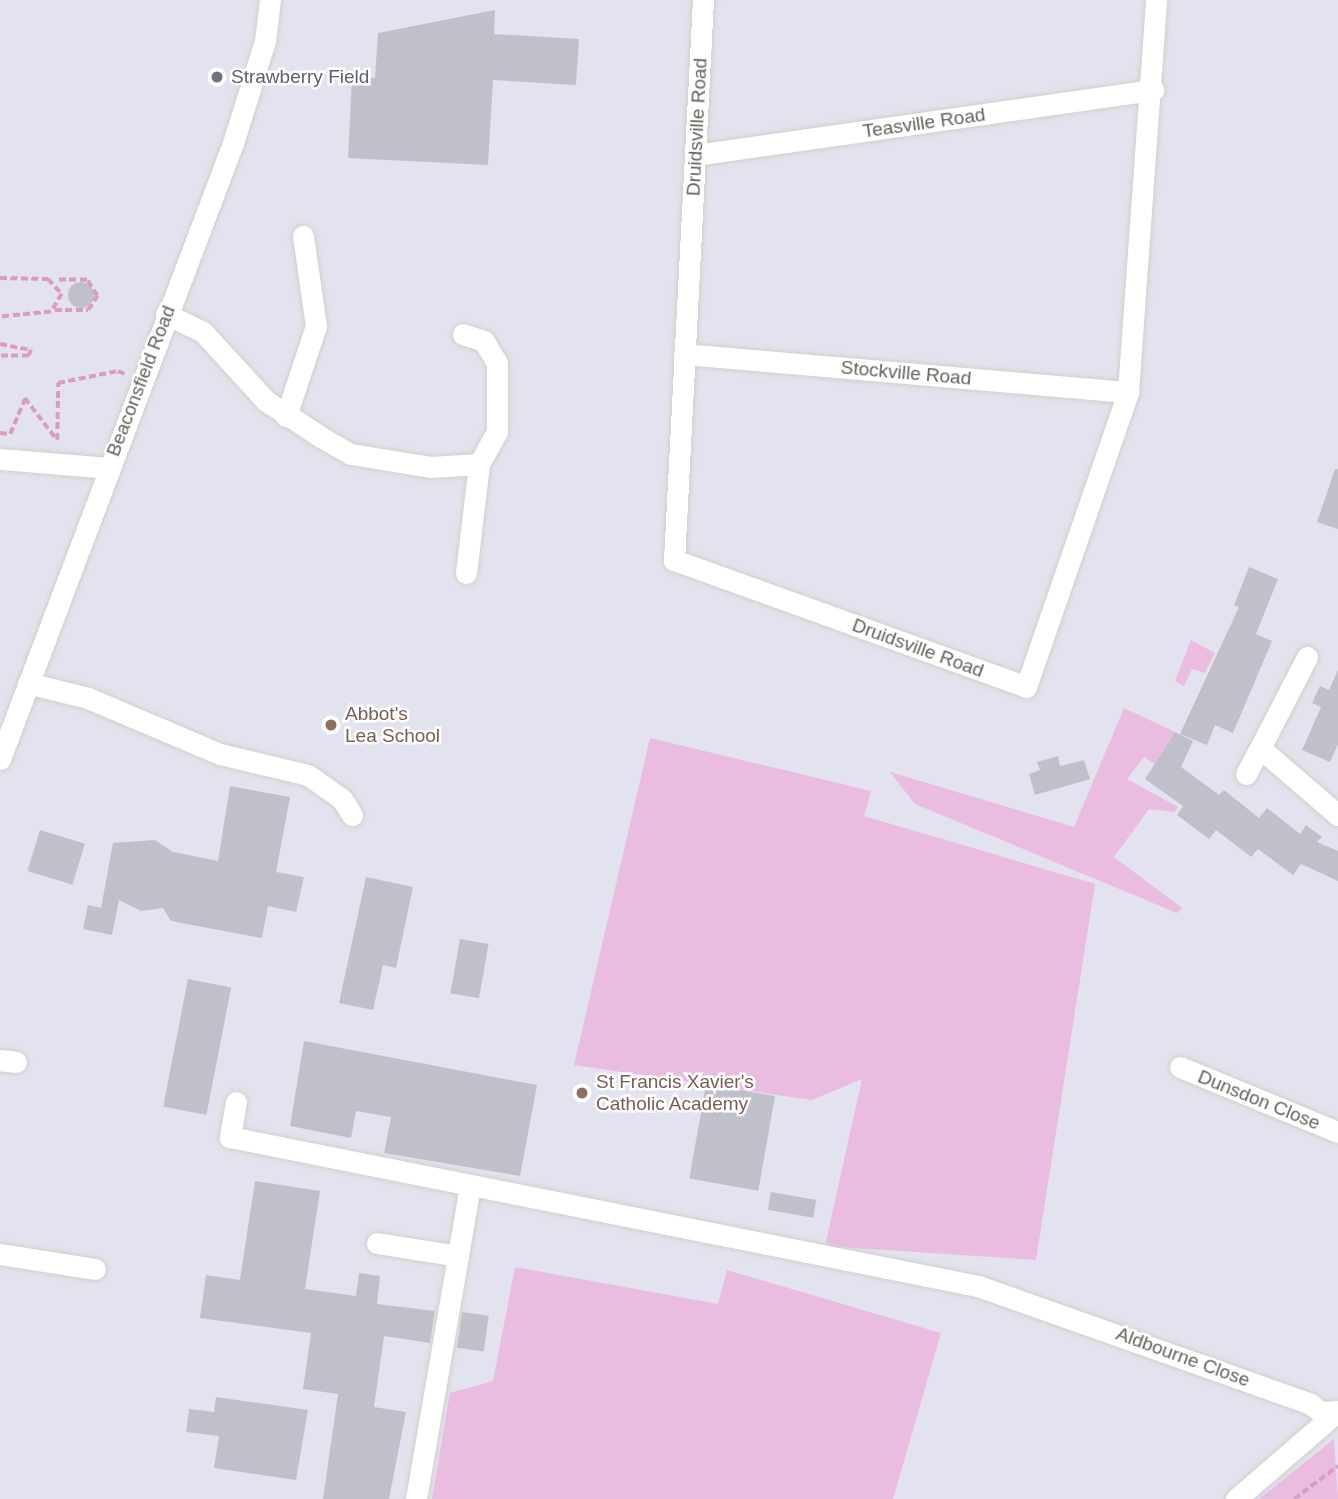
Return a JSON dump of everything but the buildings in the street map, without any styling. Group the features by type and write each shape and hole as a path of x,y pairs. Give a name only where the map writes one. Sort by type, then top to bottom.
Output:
{"street":[{"name":"Beaconsfield Road","path":"1,752 233,143 264,41 270,0"},
{"name":"Druidsville Road","path":"703,0 674,560 1026,687 1128,392 1153,90 1156,0"},
{"name":"Teasville Road","path":"696,155 1153,90"},
{"path":"286,416 316,326 303,236"},
{"path":"166,314 203,332 241,378 286,416 351,454 390,464 479,464"},
{"path":"463,334 484,341 496,363 497,432 479,464 466,573"},
{"name":"Stockville Road","path":"684,354 1128,392"},
{"path":"0,459 109,468"},
{"path":"1246,774 1307,657"},
{"path":"28,682 110,706 220,754 308,775 342,799 352,815"},
{"path":"1260,748 1338,815"},
{"name":"Dunsdon Close","path":"1180,1067 1338,1132"},
{"name":"Aldbourne Close","path":"236,1102 230,1137 978,1286 1026,1300 1310,1403 1321,1412 1338,1411"},
{"path":"416,1499 470,1185"},
{"path":"377,1243 458,1256"},
{"path":"0,1254 95,1269"},
{"path":"1236,1499 1338,1411"}],"path":[{"path":"0,278 87,280 97,294 88,310 55,310 0,317"},
{"path":"53,281 62,294 55,310"},
{"path":"0,344 31,350 29,355 0,356"},
{"path":"0,433 10,433 25,398 59,438 58,383 118,371 141,381"},
{"path":"1294,1499 1338,1466"}],"shaded area":[{"path":"1191,640 1215,653 1205,673 1192,669 1184,686 1175,681"},
{"path":"1124,708 1175,732 1154,764 1144,757 1127,779 1178,807 1174,812 1149,809 1114,857 1182,908 1177,913 915,804 890,772 1074,827"},
{"path":"650,738 871,791 864,816 1095,884 1036,1260 825,1246 862,1079 812,1100 574,1065"},
{"path":"515,1267 718,1304 727,1270 941,1333 893,1499 432,1499 450,1393 493,1381"},
{"path":"1334,1439 1338,1499 1259,1499"}],"place":[{"name":"Strawberry Field","path":"217,77"},
{"name":"Abbot's Lea School","path":"331,725"},
{"name":"St Francis Xavier's Catholic Academy","path":"582,1093"}]}
